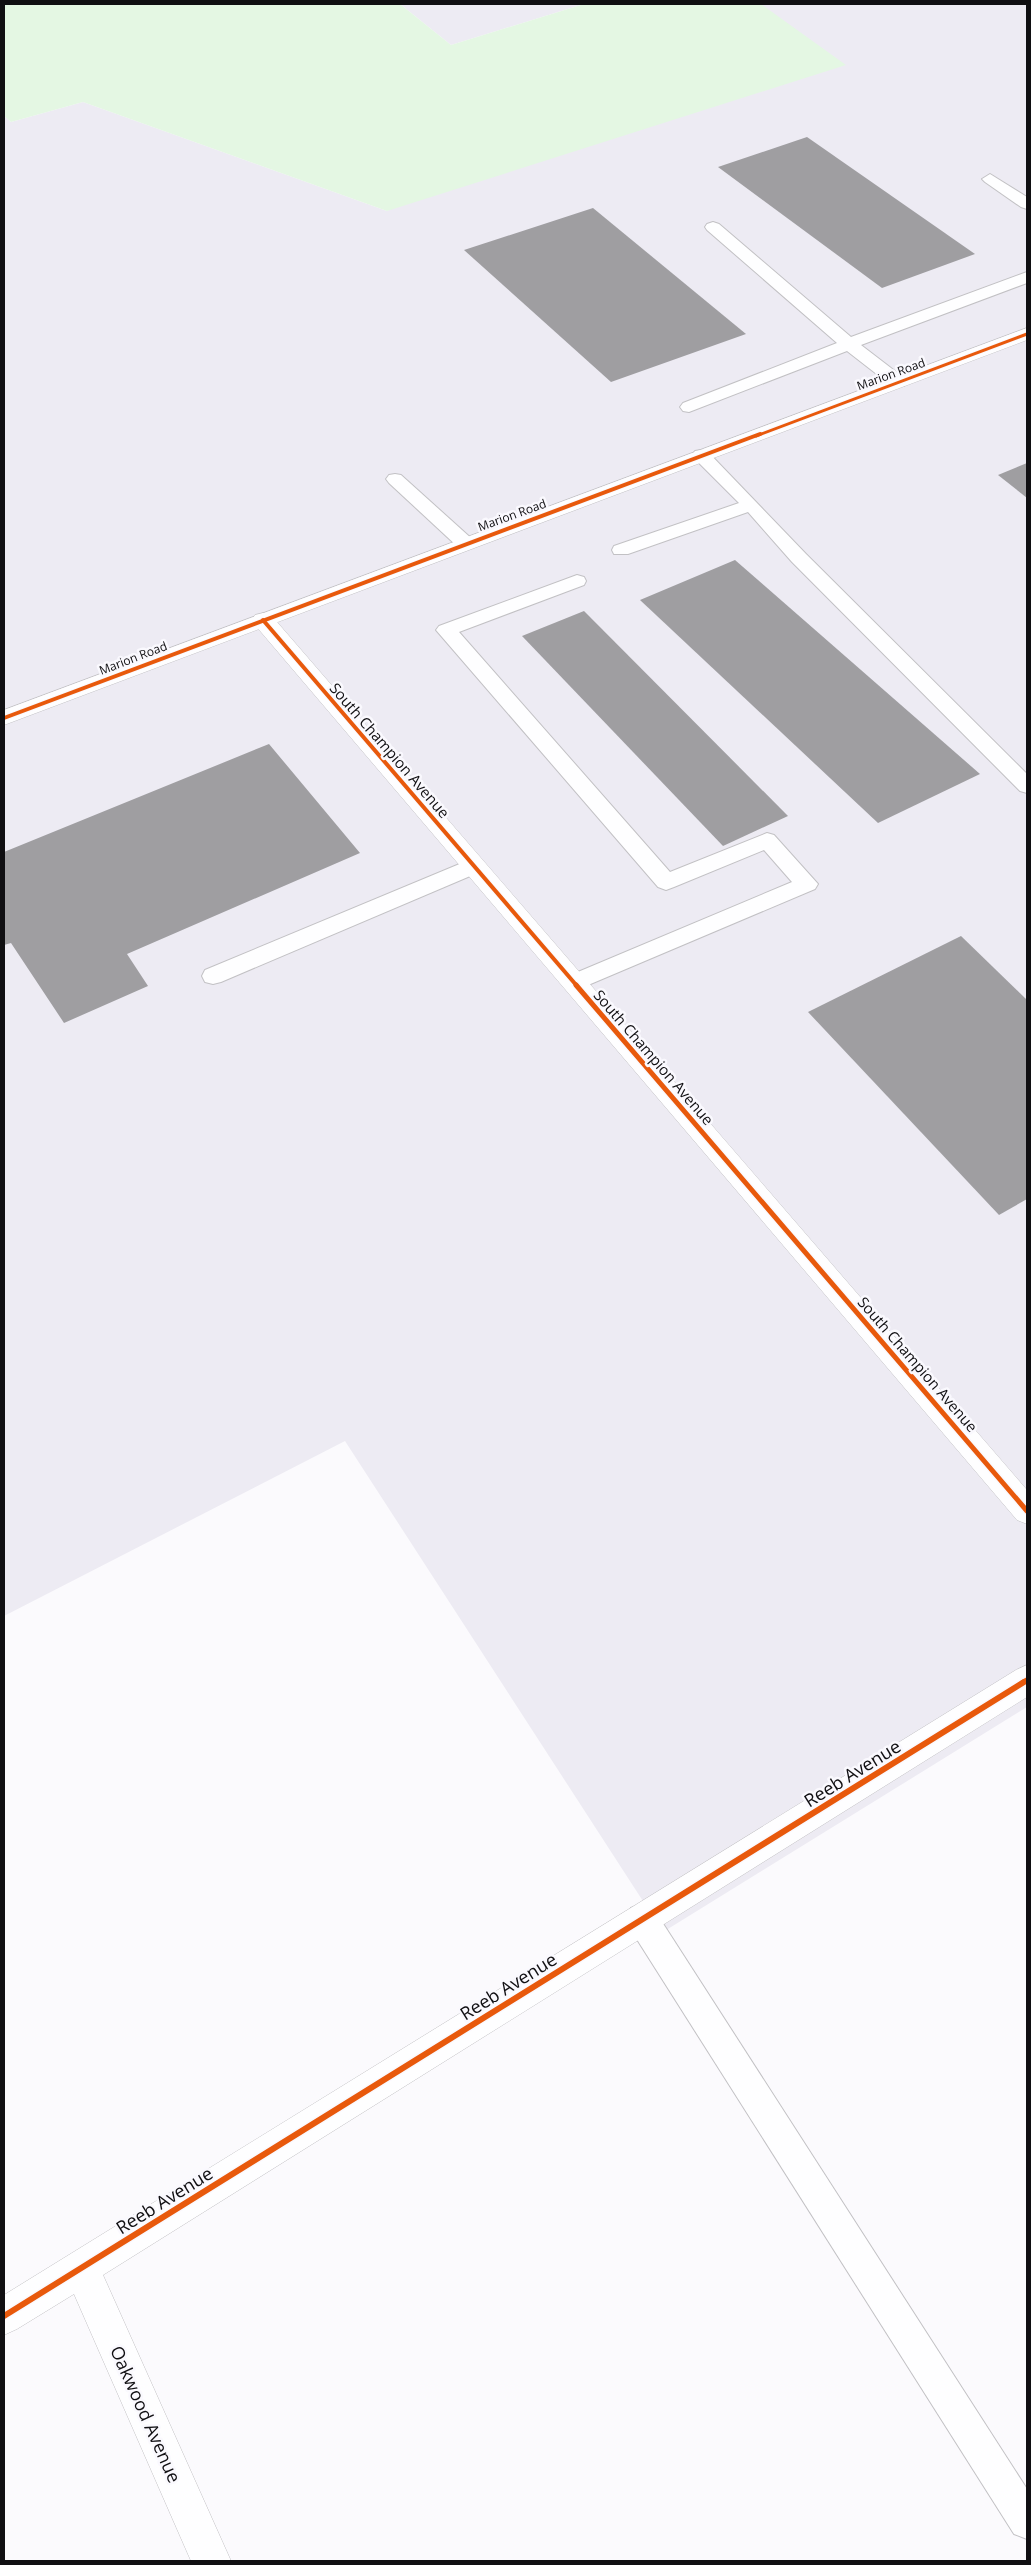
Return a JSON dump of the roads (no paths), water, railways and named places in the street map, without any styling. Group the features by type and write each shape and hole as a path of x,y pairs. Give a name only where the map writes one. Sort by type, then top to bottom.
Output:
{"street":[{"name":"Marion Road","path":"4,718 465,543 1027,334"},
{"name":"South Champion Avenue","path":"262,620 1027,1511"},
{"name":"Reeb Avenue","path":"4,2316 1027,1680"},
{"name":"Oakwood Avenue","path":"81,2268 212,2561"}],"lane":[{"path":"990,179 1027,204"},
{"path":"713,227 849,344 898,382"},
{"path":"689,407 1027,277"},
{"path":"701,455 751,505 806,565 1027,786"},
{"path":"395,479 465,543"},
{"path":"621,550 751,505"},
{"path":"574,983 807,884 767,840 666,882 446,630 577,581"},
{"path":"213,976 474,866"},
{"path":"642,1919 1027,2521"}]}
